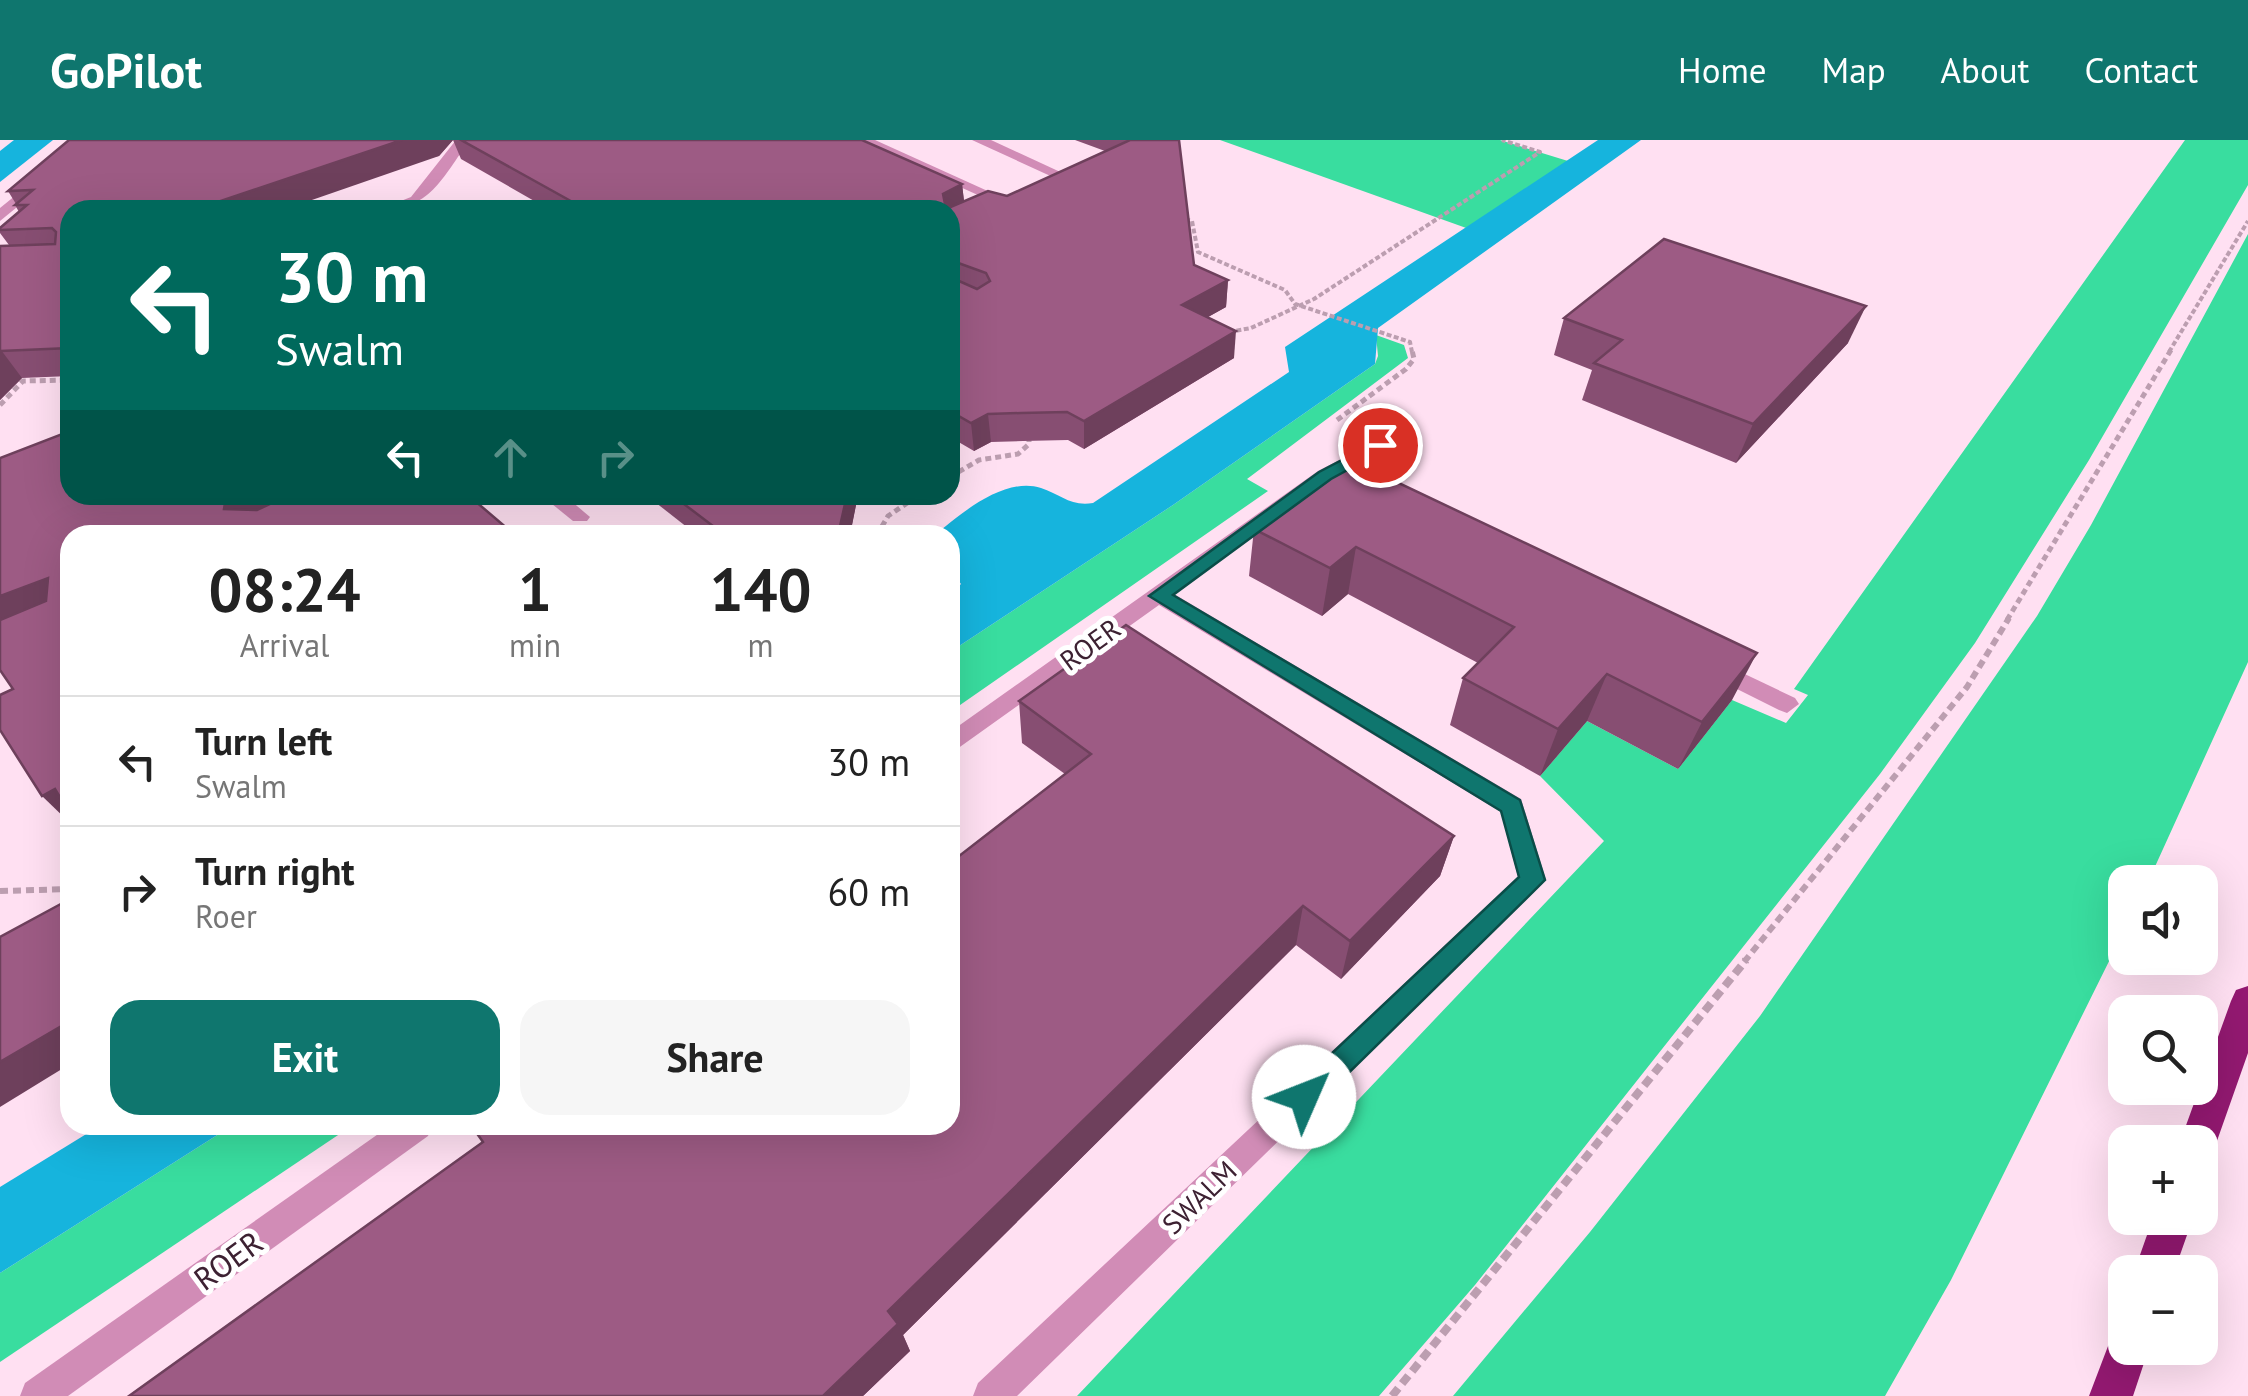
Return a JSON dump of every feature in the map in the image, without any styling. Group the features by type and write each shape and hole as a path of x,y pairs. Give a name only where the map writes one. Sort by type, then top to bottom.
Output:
{"highway":[{"path":"2205,1125 2248,1002"},
{"path":"2111,1396 2122,1365"}],"street":[{"path":"0,216 92,140"},
{"path":"416,200 463,140"},
{"path":"863,140 1020,195"},
{"path":"978,140 1062,176 978,214"},
{"name":"ROER","path":"960,737 1380,445"},
{"path":"564,505 580,518"},
{"name":"SWALM","path":"991,1396 1532,880 1512,806 1159,596"},
{"path":"1698,660 1788,704"},
{"name":"ROER","path":"38,1396 404,1135"}],"path":[{"path":"1230,332 1250,332 1295,304 1314,299 1540,152 1502,140"},
{"path":"1175,214 1192,222 1198,252 1286,290 1295,304 1395,336"},
{"path":"1392,1396 1967,687 2248,221"},
{"path":"0,404 22,381 60,380"},
{"path":"960,471 980,460 1025,450 1029,426"},
{"path":"880,525 901,505"},
{"path":"0,891 60,889"}],"green space":[{"path":"1220,140 1500,140 1568,161 1469,229"},
{"path":"2185,140 2248,140 2248,185 2089,460 1975,643 1880,774 1475,1285 1379,1396 1077,1396 1604,841 1540,776 1587,721 1678,769 1732,700 1786,723 1808,695 1794,689"},
{"path":"2248,234 2248,662 2156,865 2108,865 2108,963 1951,1280 1885,1396 1453,1396 1590,1232 1760,1016 2037,616 2091,525"},
{"path":"1376,335 1404,345 1408,358 1247,479 1268,491 960,705 960,645 1173,505 1375,364"},
{"path":"217,1135 338,1135 0,1362 0,1273"}],"water":[{"path":"14,140 53,140 0,182 0,151"},
{"path":"1598,140 1641,140 1378,328 1375,364 1173,505 960,645 960,525 947,525 984,499 1013,487 1041,488 1072,502 1093,503 1289,372 1285,347"},
{"path":"85,1135 217,1135 0,1273 0,1187"}],"building":[{"path":"69,140 402,140 224,200 60,200 60,348 0,351 0,246 55,244 56,232 52,228 0,230 27,205 15,205 33,190 8,191"},
{"path":"461,140 862,140 962,184 943,194 944,200 569,200"},
{"path":"1130,140 1179,140 1194,265 1228,280 1182,305 1236,331 1084,421 1067,412 988,414 971,423 960,417 960,281 977,289 990,281 986,273 960,264 960,203 988,191 1007,196"},
{"path":"1664,239 1866,306 1753,424 1594,363 1622,340 1564,318"},
{"path":"60,435 60,505 225,505 224,509 257,510 268,505 480,505 503,525 60,525 60,797 55,789 42,796 0,730 0,695 13,689 0,670 0,620 46,601 48,578 0,596 0,458"},
{"path":"1346,458 1757,653 1702,722 1607,674 1558,729 1463,678 1514,627 1356,547 1330,568 1254,529"},
{"path":"685,505 845,505 840,525 712,525"},
{"path":"1126,625 1454,836 1350,941 1303,906 888,1311 898,1324 823,1396 129,1396 483,1142 478,1135 960,1135 960,855 1091,754 1019,701"},
{"path":"60,904 60,1027 0,1062 0,937"}],"route":[{"path":"1304,1097 1532,880 1512,806 1159,596 1325,476 1380,445"}]}
